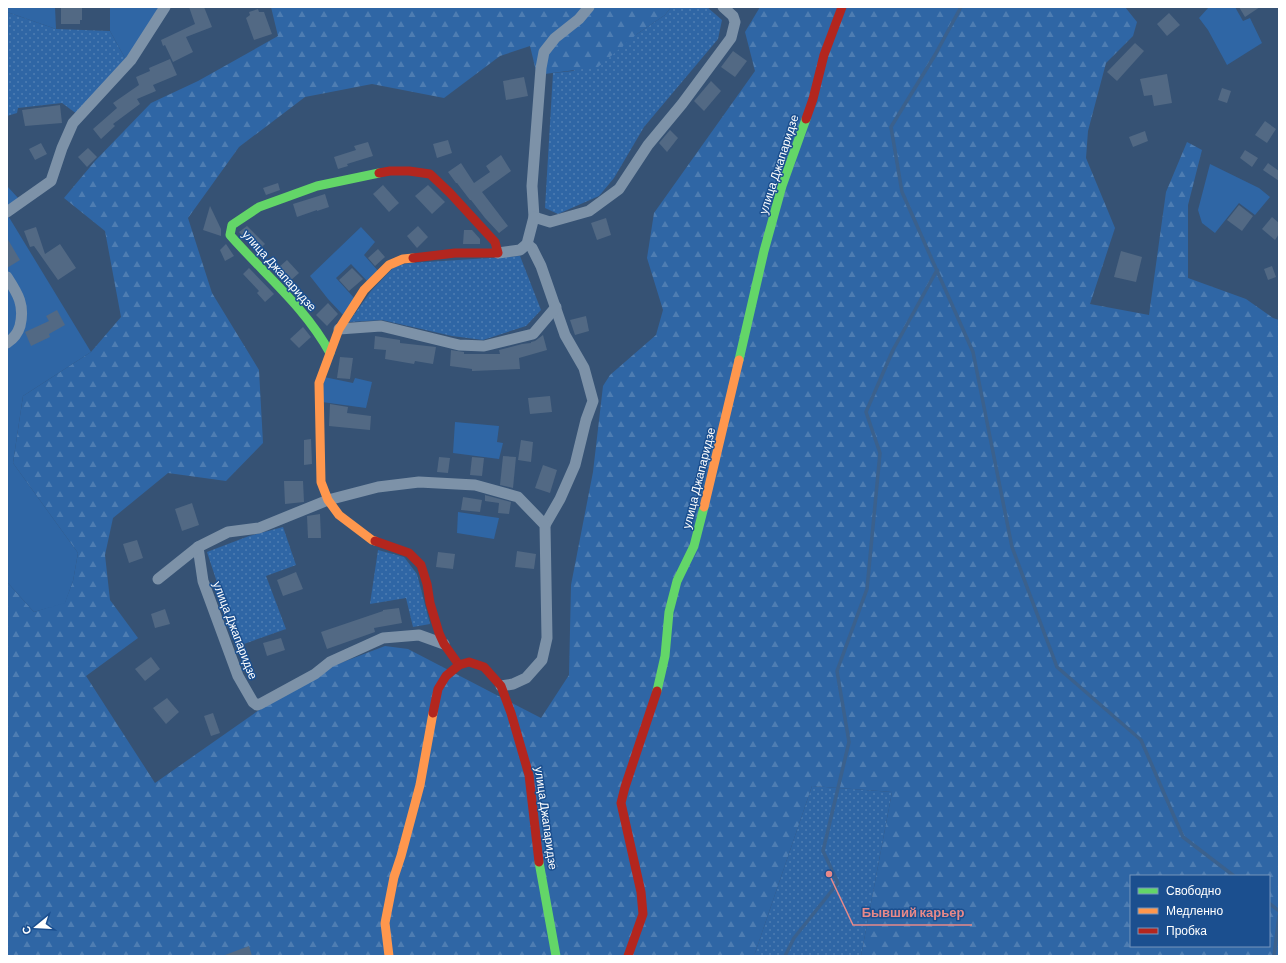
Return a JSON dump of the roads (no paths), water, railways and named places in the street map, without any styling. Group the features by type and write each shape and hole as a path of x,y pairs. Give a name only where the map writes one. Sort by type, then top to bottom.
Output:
{"street":[{"path":"7,212 51,181 62,148 73,123 132,60 165,7"},
{"path":"389,956 385,924 390,896 420,786 438,689 446,676 459,665 438,633 427,584 421,565 409,553 372,540 339,515 328,500 321,482 319,383 340,329 364,290 389,265 403,259 425,256 454,253 498,253 520,250 527,244 534,217 532,186 541,68 544,52 555,38 579,19 589,7"},
{"path":"534,217 550,222 589,211 619,189 648,145 682,104 731,38 735,22 733,16 723,7"},
{"name":"улица Джапаридзе","path":"628,956 643,914 641,892 621,803 656,696 665,656 669,612 677,581 694,546 711,482 764,252 782,186 813,99 824,55 842,7"},
{"name":"улица Джапаридзе","path":"330,353 321,336 297,306 230,235 232,225 260,207 317,186 390,171 409,171 430,174 450,193 495,242 498,253"},
{"path":"501,686 513,684 526,678 542,660 547,638 545,525 560,500 575,465 586,420 593,401 584,368 565,335 541,266 532,248 527,244"},
{"path":"7,277 16,291 21,304 22,316 18,330 12,340 7,343"},
{"path":"340,329 381,326 460,345 484,346 533,334 556,307"},
{"path":"158,578 198,547 228,532 259,528 328,500 378,487 419,482 475,485 518,497 545,525"},
{"name":"улица Джапаридзе","path":"198,547 203,581 238,676 253,702 257,705 315,674 330,662 383,638 419,635 444,644"},
{"name":"улица Джапаридзе","path":"459,665 469,662 484,667 501,686 512,712 529,775 537,848 556,956"}],"waterway":[{"path":"961,7 935,55 891,127 902,192 973,352 1012,547 1057,667 1141,740 1183,837 1233,875"},
{"path":"785,956 794,938 838,883 823,851 849,742 837,671 867,589 880,453 866,412 893,350 937,270"},
{"path":"1270,904 1279,911"},
{"path":"1274,956 1279,916"}],"place":[{"name":"Бывший карьер","path":"829,874"}]}
